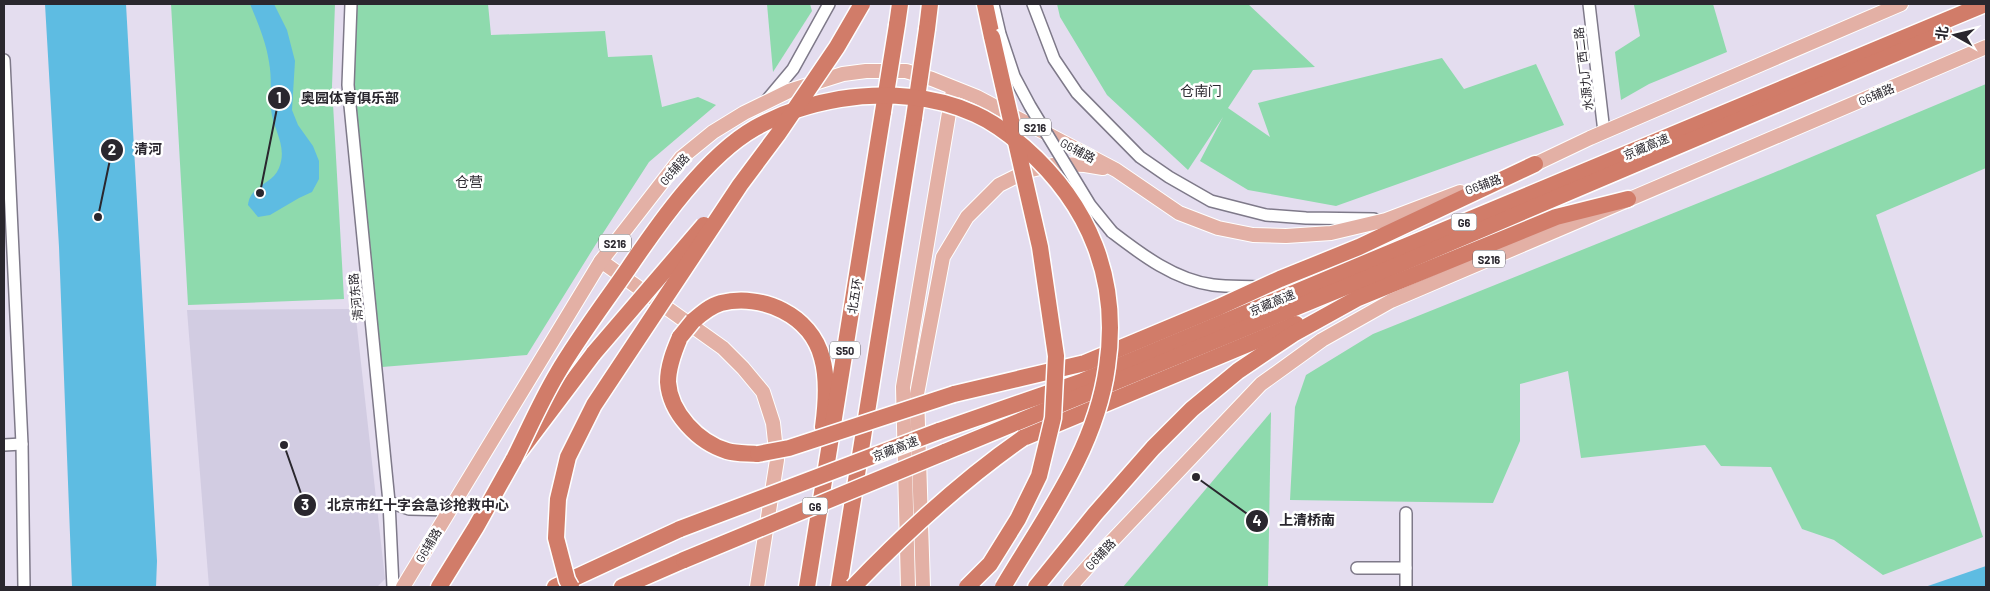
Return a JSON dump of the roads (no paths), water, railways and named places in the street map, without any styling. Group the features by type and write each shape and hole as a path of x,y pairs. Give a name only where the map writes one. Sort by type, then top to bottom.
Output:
{"highway":[{"path":"571,587 567,580 556,538 558,499 568,457 594,405 740,184 778,134 837,47 862,4"},
{"name":"北五环","path":"807,585 900,4"},
{"name":"S50","path":"839,587 914,118 930,4"},
{"path":"967,587 990,564 1018,519 1039,476 1053,418 1056,356 1040,247 996,36 985,4"},
{"name":"京藏高速","path":"555,587 680,529 939,431 1084,381 1985,4"},
{"name":"京藏高速","path":"622,587 1372,276 1986,15"},
{"path":"439,587 476,527 514,459 558,373 660,222 700,176 725,151 754,128 792,110 824,102 864,96 901,96 940,102 975,114 1009,134 1036,158 1061,185 1084,219 1098,252 1107,287 1110,322 1107,368 1093,427 1067,481 1003,587"},
{"path":"807,585 824,416 825,379 822,357 813,339 802,324 790,315 767,303 752,300 720,303 705,311 693,321 680,337 669,367 668,382 671,399 689,428 711,444 728,452 758,454 789,448 954,394 1085,363 1359,247 1535,164"},
{"path":"514,459 594,353 672,260 740,184"},
{"path":"853,587 946,496 984,465 1023,438 1156,381 1556,217 1628,199"},
{"path":"1036,587 1095,514 1153,448 1192,409 1238,371 1292,334 1358,298"}],"main road":[{"name":"G6辅路","path":"403,587 600,261 680,158 713,132 766,102 789,92 843,74 866,71 906,71 977,97 1116,170 1179,213 1218,228 1253,235 1286,236 1331,233 1386,220 1535,164 1604,132 1901,4"},
{"name":"G6辅路","path":"1070,587 1261,384 1322,340 1391,302 1986,47"},
{"path":"908,587 903,386 953,87"},
{"path":"922,587 917,394 943,257 967,217 999,185 1027,171 1058,164 1085,165 1116,170"},
{"path":"600,261 723,348 763,392 773,423 777,460 757,587"}],"street":[{"name":"清河东路","path":"351,4 348,85 389,502 393,587"},
{"path":"766,102 793,69 829,4"},
{"path":"993,4 996,36 1014,76 1090,205 1112,232 1143,256 1177,275 1212,285 1262,287"},
{"path":"1033,4 1054,59 1077,94 1140,157 1170,177 1212,200 1266,215 1386,220"},
{"name":"水源九厂西二路","path":"1589,4 1604,132"},
{"path":"4,60 22,444 24,587"},
{"path":"4,445 22,444"},
{"path":"389,502 409,509 450,510"},
{"path":"1406,513 1406,587"},
{"path":"1357,568 1406,568"}],"water":[{"path":"45,4 126,4 157,561 156,587 72,587 59,247"},
{"path":"250,4 274,4 287,30 295,61 292,110 298,125 313,146 319,161 319,179 312,192 270,215 258,217 248,205 250,198 257,189 276,174 282,152 272,117 268,55"},
{"path":"1986,566 1986,587 1925,587"}],"place":[{"name":"奥园体育俱乐部","path":"260,193"},
{"name":"清河","path":"98,217"},
{"name":"北京市红十字会急诊抢救中心","path":"284,445"},
{"name":"上清桥南","path":"1196,477"}],"district":[{"name":"仓南门","path":"1201,90"},
{"name":"仓营","path":"469,181"}]}
